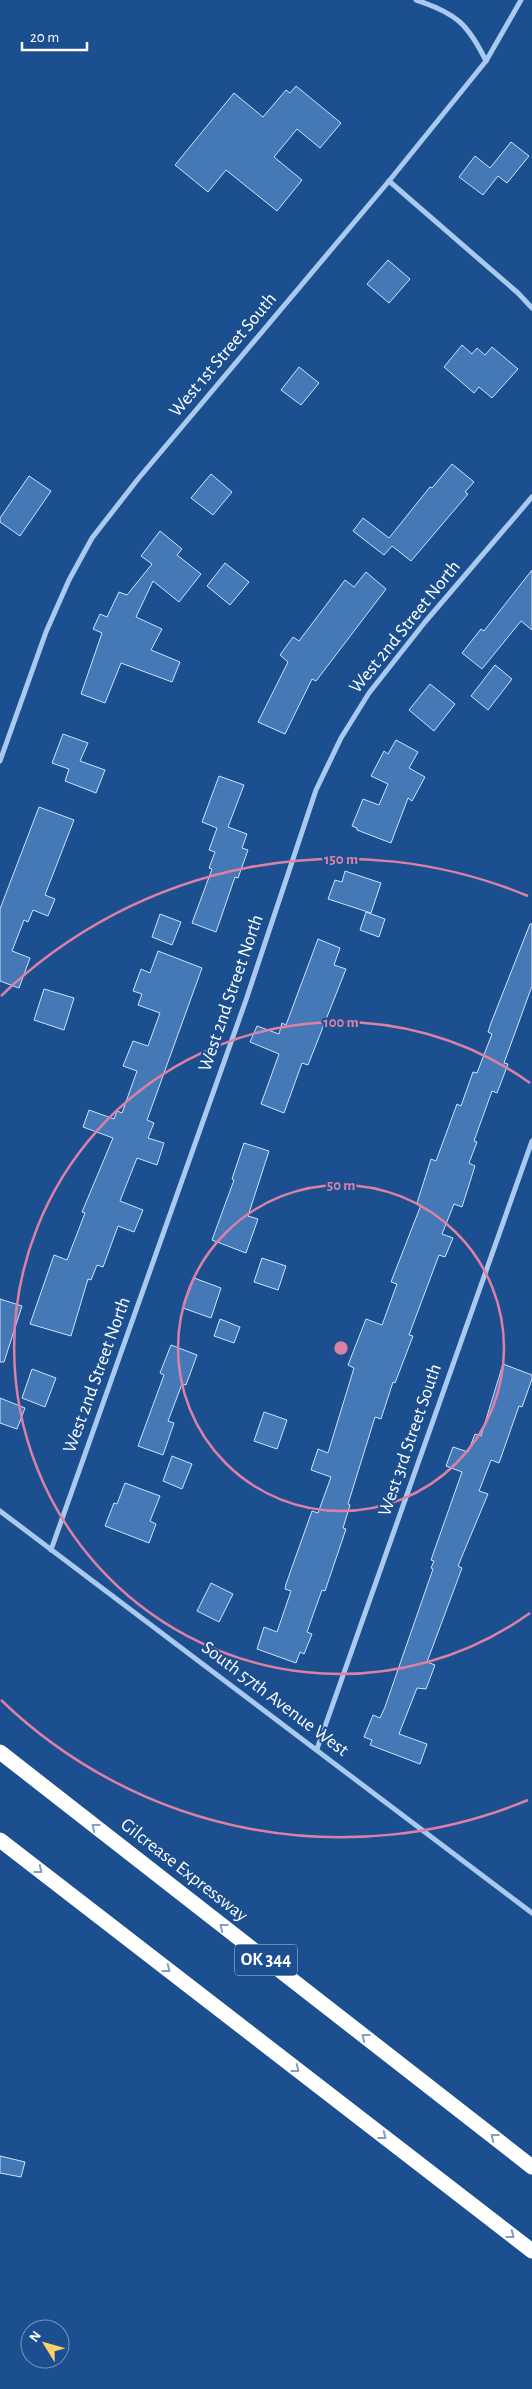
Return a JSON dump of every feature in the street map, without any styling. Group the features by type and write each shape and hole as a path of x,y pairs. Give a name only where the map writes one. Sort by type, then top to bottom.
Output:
{"highway":[{"name":"Gilcrease Expressway","path":"0,1752 532,2167"},
{"path":"0,1840 532,2251"}],"street":[{"path":"416,0 438,7 460,21 473,36 486,61"},
{"name":"West 1st Street South","path":"0,761 46,632 69,580 92,538 138,479 390,181 486,61 521,0"},
{"path":"390,181 518,293 532,308"},
{"name":"West 2nd Street North","path":"51,1550 246,1000 316,790 340,738 369,692 425,622 532,498"},
{"name":"West 3rd Street South","path":"317,1749 532,1141"},
{"name":"South 57th Avenue West","path":"0,1511 532,1912"}],"building":[{"path":"296,86 341,123 320,148 297,129 274,157 302,180 277,211 226,170 208,192 175,165 234,93 263,117 286,90 290,93"},
{"path":"511,142 529,156 507,183 498,176 483,195 459,177 475,156 490,168"},
{"path":"388,260 410,279 389,303 367,284"},
{"path":"462,345 472,354 477,348 485,355 492,347 518,369 492,398 479,387 474,393 444,367"},
{"path":"299,367 319,383 301,405 281,390"},
{"path":"452,464 474,482 465,492 468,494 411,561 392,546 384,555 353,531 363,518 389,538 430,487 432,488"},
{"path":"211,474 232,492 213,515 191,498"},
{"path":"29,476 51,491 20,536 0,522 0,518"},
{"path":"160,531 182,549 177,555 201,574 179,602 153,581 136,617 162,629 151,650 180,662 172,682 121,663 105,703 81,694 102,633 93,629 100,614 107,617 119,592 127,595 152,564 141,556"},
{"path":"225,563 249,582 230,605 207,586"},
{"path":"532,570 532,630 521,621 482,669 462,653 481,629 484,631"},
{"path":"366,572 386,589 316,681 312,679 285,734 258,722 288,662 280,655 293,637 299,641 345,580 354,587"},
{"path":"495,665 512,679 488,710 471,696"},
{"path":"430,684 455,704 434,731 409,710"},
{"path":"63,734 88,743 80,761 105,770 96,793 65,781 69,769 52,763"},
{"path":"396,740 418,752 409,768 425,777 412,801 408,798 391,843 357,830 357,828 352,826 363,799 379,805 388,784 371,776 384,751 388,754"},
{"path":"219,776 244,785 228,827 247,834 242,848 248,850 238,878 235,877 216,932 192,923 212,869 209,868 215,852 209,850 217,828 202,822"},
{"path":"39,807 74,820 45,895 55,899 48,916 33,910 28,922 24,920 12,951 30,958 19,988 0,981 0,909"},
{"path":"345,871 381,883 371,913 328,899 335,880 342,882"},
{"path":"366,912 385,919 379,937 360,930"},
{"path":"160,914 181,922 172,945 152,937"},
{"path":"530,924 532,924 532,986 504,1063 508,1064 497,1093 492,1091 474,1141 477,1142 469,1163 475,1166 462,1207 454,1204 442,1234 453,1238 445,1257 439,1255 409,1335 413,1336 395,1383 393,1382 381,1419 375,1417 348,1504 350,1505 343,1528 346,1529 325,1591 322,1590 307,1632 312,1634 304,1654 300,1652 296,1663 257,1649 264,1627 277,1632 291,1591 285,1589 286,1584 312,1511 318,1513 331,1477 311,1470 318,1449 328,1453 354,1368 348,1365 366,1319 382,1325 397,1284 391,1282 421,1205 417,1203 431,1159 436,1161 457,1104 461,1106 473,1072 477,1073 492,1034 488,1032 491,1023"},
{"path":"318,939 340,948 334,965 346,969 308,1065 302,1063 284,1113 261,1104 279,1054 250,1042 257,1026 279,1034 282,1023 286,1025"},
{"path":"158,951 202,968 147,1120 154,1123 148,1138 164,1143 157,1165 137,1158 120,1201 143,1210 134,1232 118,1226 103,1267 97,1265 91,1280 88,1279 71,1336 30,1324 54,1255 67,1260 85,1213 82,1212 113,1138 83,1127 89,1110 114,1119 117,1111 122,1113 137,1071 123,1066 133,1041 148,1046 160,1013 138,1005 142,994 133,991 141,969 150,973"},
{"path":"44,989 74,998 64,1030 34,1020"},
{"path":"244,1143 269,1151 248,1216 258,1219 246,1253 212,1240 234,1180 232,1179"},
{"path":"262,1258 286,1266 278,1290 254,1282"},
{"path":"194,1278 221,1288 211,1318 183,1308"},
{"path":"0,1299 22,1306 4,1362 0,1362"},
{"path":"220,1319 240,1327 234,1343 214,1336"},
{"path":"171,1345 197,1355 186,1385 182,1384 168,1421 174,1423 163,1455 138,1446 164,1375 160,1373"},
{"path":"503,1364 532,1375 532,1379 522,1407 519,1406 499,1463 491,1460 479,1491 488,1494 458,1566 462,1568 427,1662 435,1665 426,1689 417,1688 399,1734 427,1744 420,1764 370,1745 372,1740 364,1737 373,1715 380,1718 385,1707 433,1569 431,1568 434,1561 431,1560 462,1472 446,1466 453,1447 468,1452 475,1434 481,1436"},
{"path":"32,1369 56,1378 45,1407 22,1398"},
{"path":"0,1398 25,1408 17,1429 0,1423"},
{"path":"264,1412 287,1420 277,1449 254,1441"},
{"path":"172,1456 192,1464 182,1489 163,1481"},
{"path":"125,1483 160,1496 150,1521 156,1524 149,1543 105,1526 114,1503 117,1504"},
{"path":"211,1583 233,1594 219,1622 197,1611"},
{"path":"0,2156 25,2162 21,2177 0,2173"}]}
